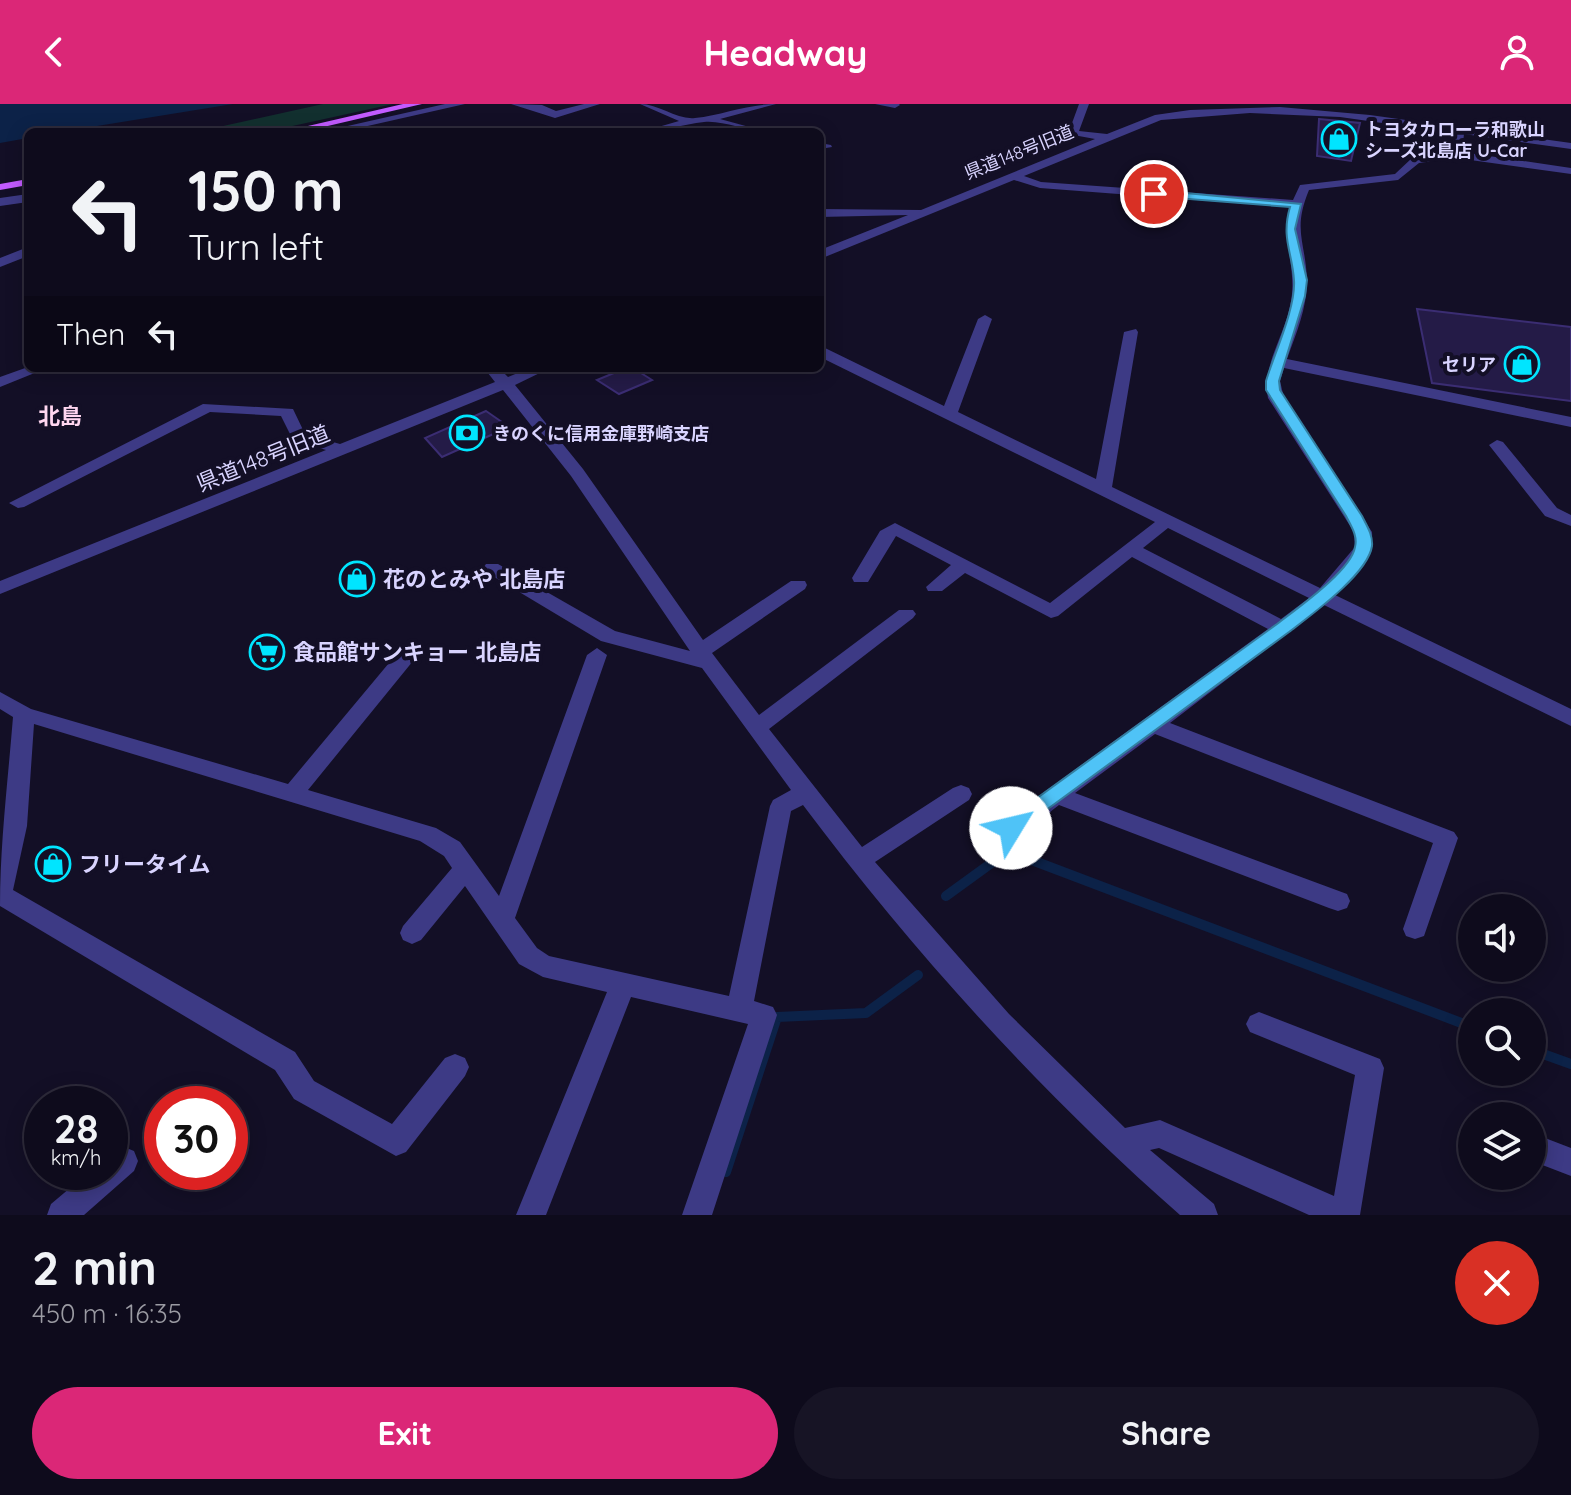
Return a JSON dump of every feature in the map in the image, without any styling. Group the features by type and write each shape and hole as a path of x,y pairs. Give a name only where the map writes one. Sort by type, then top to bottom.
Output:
{"main road":[{"path":"306,128 417,104"},
{"path":"0,187 24,183"}],"street":[{"path":"345,128 460,104"},
{"path":"516,104 542,108 555,115 595,104"},
{"path":"645,104 692,123"},
{"path":"666,128 771,104"},
{"path":"880,104 895,105"},
{"path":"1084,104 1073,134 1109,138"},
{"name":"県道148号旧道","path":"824,253 1159,117 1223,104 1293,107 1571,146"},
{"path":"710,119 747,128"},
{"path":"396,128 400,127"},
{"path":"1456,155 1459,131"},
{"path":"1011,828 1283,628 1323,596 1357,560 1364,547 1363,532 1276,398 1272,381 1299,296 1301,280 1289,229 1304,187 1398,177 1416,160 1456,155 1571,171"},
{"path":"1013,176 1040,185 1296,204"},
{"path":"0,202 24,199"},
{"path":"824,213 928,211"},
{"path":"0,263 24,253"},
{"path":"949,414 985,319"},
{"path":"1103,489 1131,332"},
{"path":"824,353 1571,718"},
{"path":"1279,362 1571,422"},
{"path":"0,382 29,372"},
{"name":"県道148号旧道","path":"0,588 342,450 499,376 521,372"},
{"path":"499,376 552,439 704,658 860,860 993,1017 1120,1143 1203,1215"},
{"path":"18,503 208,407 287,412 299,437 342,450"},
{"path":"1497,445 1551,512 1571,521"},
{"path":"861,578 886,535 895,528 1051,612 1168,520"},
{"path":"1130,549 1283,628"},
{"path":"935,587 963,565"},
{"path":"492,568 608,636 704,658"},
{"path":"704,658 798,585"},
{"path":"758,727 906,614"},
{"path":"503,918 597,655"},
{"path":"294,792 406,656"},
{"path":"0,699 24,714 428,834 452,849 528,956 543,966 764,1015 697,1215"},
{"path":"24,714 9,803 16,826 0,895 285,1061 304,1090 396,1142 455,1067"},
{"path":"1151,724 1446,838 1415,929"},
{"path":"739,1010 781,806 807,792"},
{"path":"860,860 961,794"},
{"path":"1057,795 1338,901"},
{"path":"412,933 466,868"},
{"path":"531,1215 623,985"},
{"path":"1120,1143 1160,1134 1344,1215 1370,1068 1259,1024"},
{"path":"1546,1152 1571,1162"},
{"path":"62,1215 91,1190"}],"green space":[{"path":"323,104 393,104 283,128 214,128"}],"water":[{"path":"0,104 233,104 85,128 24,128 24,139 0,143"}],"building":[{"path":"1319,119 1360,123 1351,161 1317,156"},
{"path":"1417,309 1571,327 1571,401 1432,383"},
{"path":"616,372 639,372 652,380 619,394 597,380"},
{"name":"きのくに信用金庫野崎支店","path":"486,411 509,427 442,457 425,438"}],"waterway":[{"path":"946,896 1008,851 1458,1022"},
{"path":"726,1172 777,1017 866,1013 918,975"},
{"path":"1546,1055 1571,1064"}],"place":[{"name":"トヨタカローラ和歌山 シーズ北島店 U-Car","path":"1339,139"},
{"name":"セリア","path":"1522,364"},
{"name":"きのくに信用金庫野崎支店","path":"467,433"},
{"name":"花のとみや 北島店","path":"357,579"},
{"name":"食品館サンキョー 北島店","path":"267,652"},
{"name":"フリータイム","path":"53,864"}],"district":[{"name":"北島","path":"60,416"}],"route":[{"path":"1011,828 1283,628 1323,596 1357,560 1364,547 1363,532 1354,516 1273,390 1272,381 1290,331 1301,280 1289,229 1296,204 1154,194"}]}
